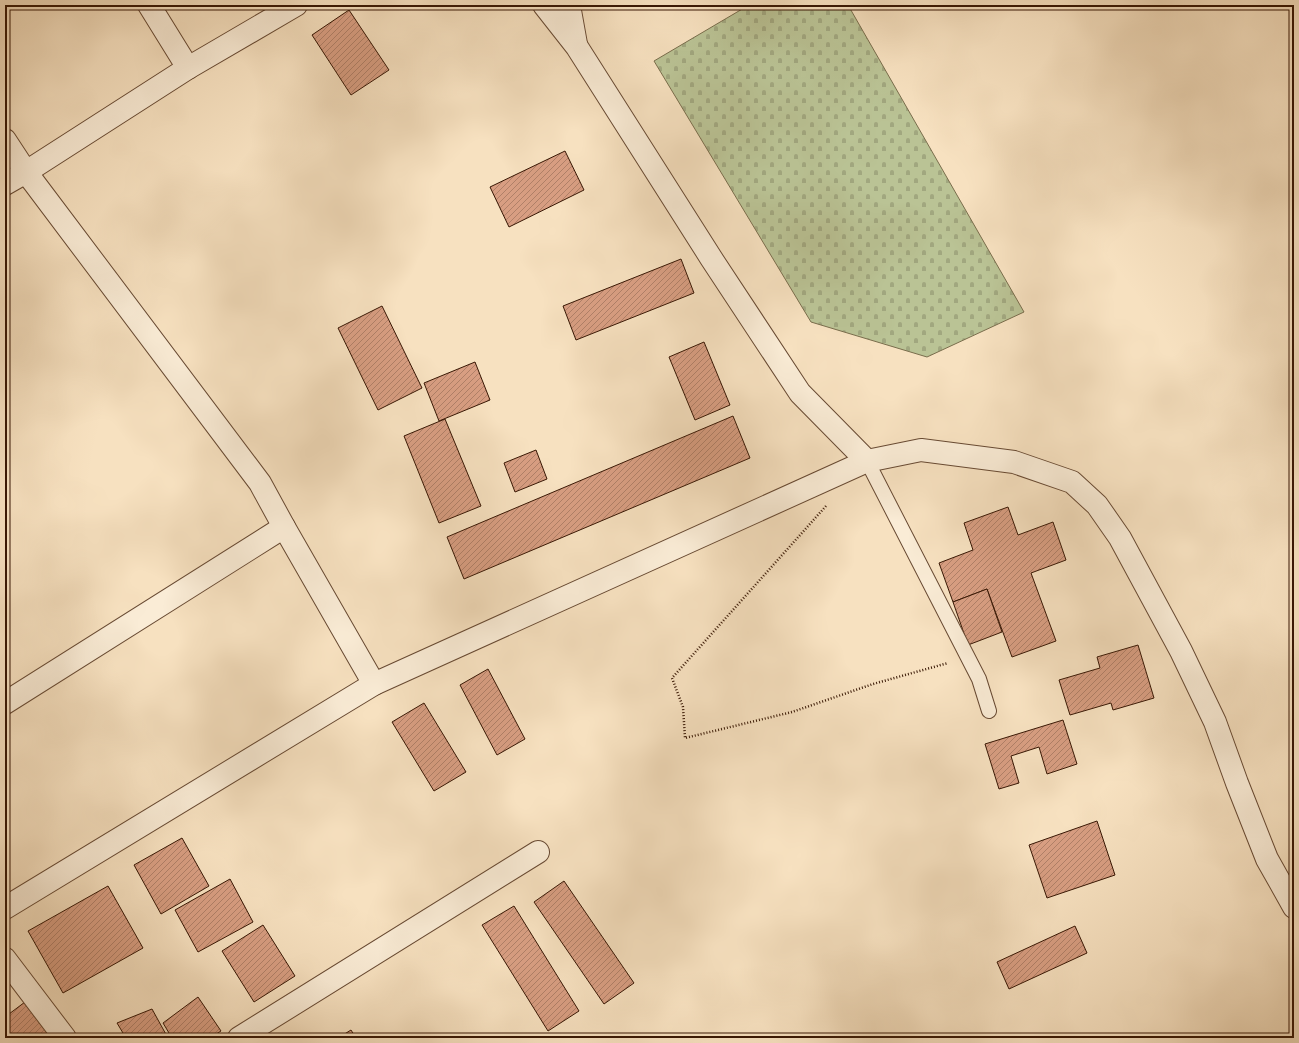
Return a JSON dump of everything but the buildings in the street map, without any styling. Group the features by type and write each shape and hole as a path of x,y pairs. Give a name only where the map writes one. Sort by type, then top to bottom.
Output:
{"street":[{"path":"149,5 188,68"},
{"path":"5,184 188,68 296,5"},
{"path":"544,5 576,47 711,258 800,393 867,461"},
{"path":"569,5 576,47"},
{"path":"5,140 26,172 260,483 374,684"},
{"path":"5,908 374,684 867,461 922,450 1014,462 1072,482 1097,505 1120,538 1182,651 1215,722 1267,859 1294,907"},
{"path":"5,703 284,527"},
{"path":"239,1038 538,852"},
{"path":"5,959 65,1038"}],"lane":[{"path":"867,461 979,679 989,711"}],"path":[{"path":"830,502 672,678 683,707 685,738 792,712 873,684 936,667"}],"green space":[{"path":"749,5 848,5 1024,312 927,357 811,322 654,61"}]}
